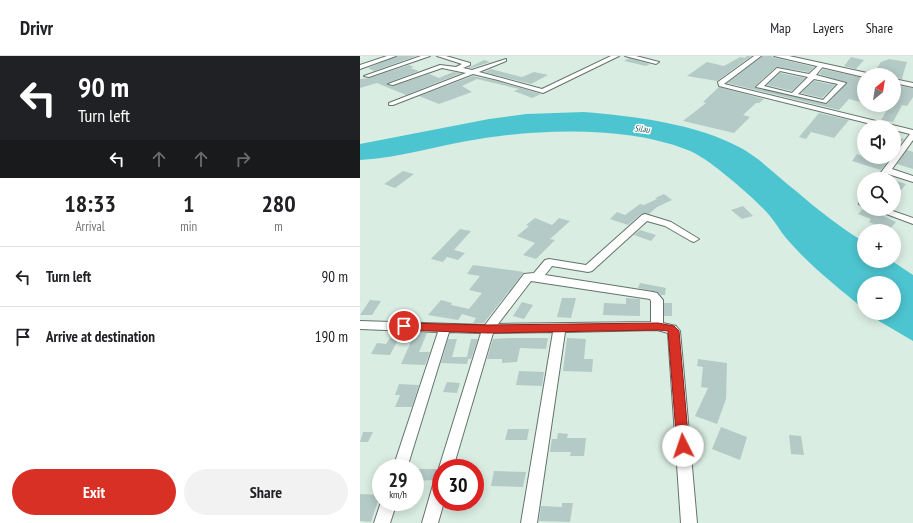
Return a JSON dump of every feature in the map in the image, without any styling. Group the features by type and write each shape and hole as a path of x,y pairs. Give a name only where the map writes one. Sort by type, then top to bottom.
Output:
{"main road":[{"path":"778,56 857,73"},
{"path":"901,82 913,85"}],"street":[{"path":"360,67 393,56"},
{"path":"367,76 426,56"},
{"path":"442,56 468,64 456,69"},
{"path":"391,84 441,66 500,78 532,89 543,91 616,56"},
{"path":"628,56 656,62"},
{"path":"758,56 720,83 721,85 864,120"},
{"path":"391,104 504,60"},
{"path":"790,94 821,65"},
{"path":"778,70 811,75 843,83 824,102 759,87 778,70"},
{"path":"901,129 913,132"},
{"path":"913,135 886,170 913,179"},
{"path":"898,216 913,221"},
{"path":"537,277 550,262 588,269 645,217 668,224 694,239"},
{"path":"449,459 488,329 526,279 537,277 653,296 657,300 658,326"},
{"path":"360,325 488,329 668,327 674,331 689,523"},
{"path":"403,459 445,327"},
{"path":"529,523 560,328"},
{"path":"382,523 386,511"},
{"path":"430,523 433,511"}],"water":[{"name":"Silau","path":"584,112 665,122 705,133 741,148 756,157 821,212 857,237 857,268 901,267 913,275 913,341 878,320 901,320 901,276 857,276 857,303 804,257 786,238 770,216 747,193 710,163 685,149 636,136 610,133 555,132 529,133 479,139 390,157 360,160 360,144 489,119 526,114"}],"building":[{"path":"397,56 416,56 374,71 368,68"},
{"path":"747,56 751,56 717,81 687,76 707,62 724,66 740,57 745,58"},
{"path":"762,56 772,56 814,67 809,72 776,67 755,86 756,88 827,104 847,83 819,74 823,69 857,76 857,101 849,99 839,110 727,83"},
{"path":"851,57 864,60 856,69 844,66"},
{"path":"629,58 650,64 646,66 624,61"},
{"path":"889,59 907,62 902,78 903,79 901,79 901,68 877,68 881,62"},
{"path":"484,60 490,62 468,68"},
{"path":"409,65 414,67 410,68 419,71 387,83 387,85 393,86 429,74 439,78 453,72 461,73 406,95 377,83 360,88 360,79 369,78"},
{"path":"491,69 522,77 534,72 548,75 531,84 484,72"},
{"path":"780,73 805,78 792,91 767,85"},
{"path":"473,76 498,81 541,94 532,98 514,91 519,89 477,79 462,86 472,92 439,104 419,96"},
{"path":"814,81 835,85 822,98 801,93"},
{"path":"901,86 913,88 913,97 907,106 902,105 901,107"},
{"path":"719,87 764,99 759,103 756,103 743,115 750,117 734,133 683,121 706,103 703,102"},
{"path":"886,112 898,112 894,120 881,120"},
{"path":"819,113 849,120 834,138 811,132 806,139 799,137"},
{"path":"907,150 913,152 913,169 897,164 901,164 901,158"},
{"path":"857,154 857,163 852,161"},
{"path":"862,164 886,164 881,170"},
{"path":"403,171 414,174 395,188 384,184"},
{"path":"901,182 906,184 901,190"},
{"path":"664,194 672,200 657,207 649,214 641,214 628,225 610,219 617,212 625,215 640,204 644,205"},
{"path":"743,206 753,216 742,219 731,210"},
{"path":"863,216 884,216 896,222 894,224 874,224 869,222 871,219"},
{"path":"535,218 552,225 559,218 570,221 550,239 555,240 536,259 523,255 535,243 517,236 529,226 526,225"},
{"path":"460,229 471,231 454,250 465,253 458,260 447,257 443,262 431,259"},
{"path":"640,230 656,235 651,241 634,235"},
{"path":"473,265 524,272 484,323 473,323 476,318 462,314 458,320 428,315 441,300 452,303 451,305 469,309 482,293 469,290 480,276 467,274"},
{"path":"640,283 666,288 665,295 638,288"},
{"path":"562,298 576,298 571,318 557,317"},
{"path":"626,298 640,299 640,316 603,315 604,303 626,304"},
{"path":"370,300 381,301 372,315 360,315"},
{"path":"522,302 533,305 524,319 513,316"},
{"path":"664,303 672,303 672,316 664,316"},
{"path":"415,333 427,333 419,352 430,352 425,365 401,364"},
{"path":"390,338 399,338 390,355 371,354 377,343 386,344"},
{"path":"548,338 546,349 520,348 517,362 502,363 502,359 487,359 493,339"},
{"path":"567,338 586,339 584,359 593,359 592,372 563,371"},
{"path":"448,339 457,339 452,357 467,357 471,339 478,339 471,359 468,359 467,364 441,363"},
{"path":"698,359 727,363 726,399 717,424 695,416 708,388 701,387 703,367 697,366"},
{"path":"519,371 544,372 542,386 516,385"},
{"path":"447,382 460,383 457,393 443,392"},
{"path":"399,384 419,385 412,407 395,407 400,395 395,395"},
{"path":"721,427 747,437 740,460 712,449"},
{"path":"508,429 529,429 527,440 505,440"},
{"path":"363,432 373,432 368,442 360,442"},
{"path":"558,433 568,434 567,438 586,438 584,456 570,456 571,452 550,452 552,439 557,439"},
{"path":"789,435 801,436 804,455 791,454"},
{"path":"424,469 432,469 432,480 424,481"},
{"path":"494,471 526,472 523,487 491,486"},
{"path":"360,494 372,495 372,511 375,511 371,522 360,521"},
{"path":"562,503 573,503 570,522 539,521 541,506 562,507"}],"route":[{"path":"404,326 488,329 658,326 671,328 674,330 683,446"}]}
